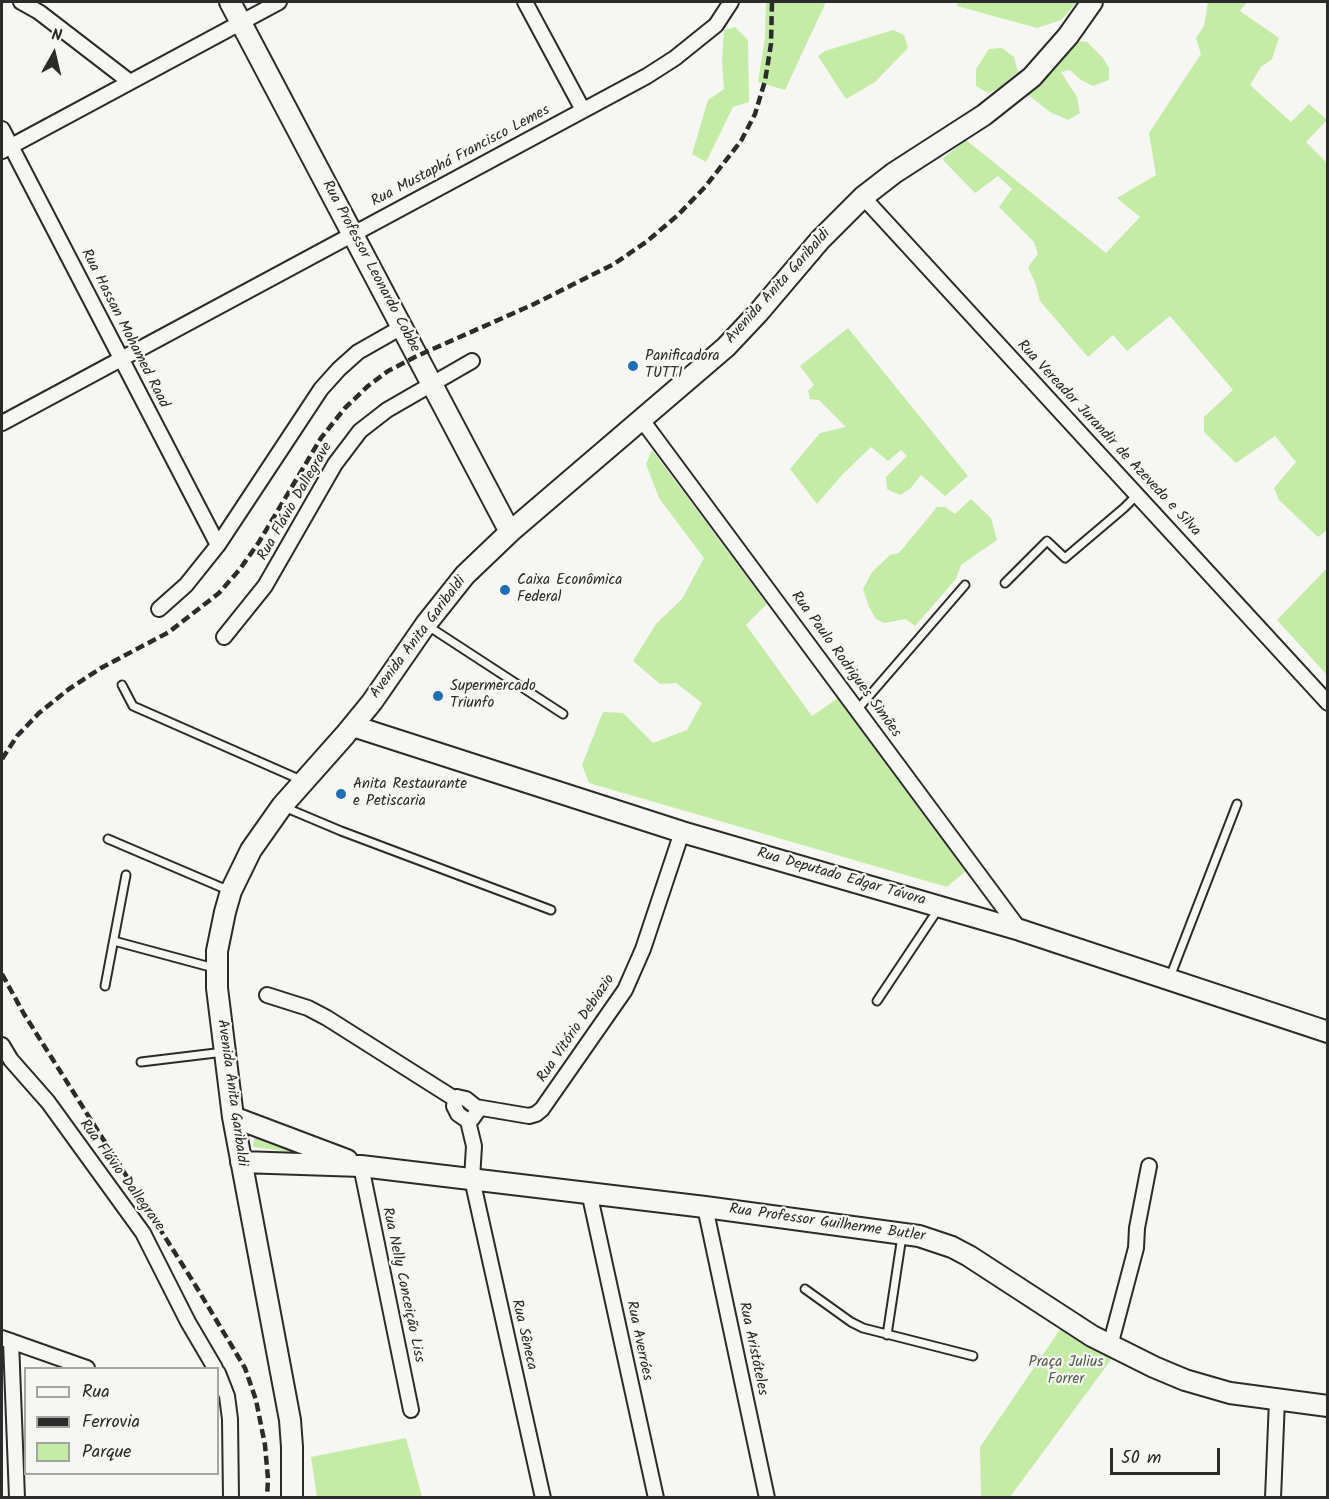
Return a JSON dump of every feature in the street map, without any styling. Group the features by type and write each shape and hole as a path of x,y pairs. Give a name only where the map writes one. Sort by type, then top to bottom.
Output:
{"main road":[{"name":"Rua Professor Leonardo Cobbe","path":"230,2 510,532"},
{"name":"Avenida Anita Garibaldi","path":"292,1497 290,1420 233,1117 224,1052 217,969 219,935 231,891 251,850 282,806 353,726 426,624 465,575 510,532 742,331 820,240 863,197 894,173 977,120 1011,95 1050,59 1092,2"},
{"name":"Rua Deputado Edgar Távora","path":"353,726 682,832 1020,930 1328,1032"},
{"name":"Rua Professor Guilherme Butler","path":"233,1117 361,1166"},
{"name":"Rua Professor Guilherme Butler","path":"241,1162 361,1166 589,1192 902,1233 936,1241 969,1256 1077,1327 1154,1367 1201,1385 1230,1393 1328,1406"}],"street":[{"path":"21,2 39,12 130,82"},
{"path":"6,149 279,2"},
{"path":"525,2 583,110"},
{"name":"Rua Mustaphá Francisco Lemes","path":"2,423 583,110 675,58 716,25 730,3"},
{"name":"Rua Hassan Mohamed Raad","path":"2,129 6,149 121,358 218,545"},
{"name":"Rua Vereador Jurandir de Azevedo e Silva","path":"863,197 1328,703"},
{"path":"159,609 186,585 218,545 321,389 358,352 402,327"},
{"name":"Rua Flávio Dallegrave","path":"224,637 265,586 335,464 360,431 387,410 472,361"},
{"name":"Rua Paulo Rodrigues Simões","path":"642,420 1020,930"},
{"name":"Rua Vitório Debiazio","path":"267,995 308,1008 327,1018 455,1099 461,1097 476,1107 529,1116 536,1114 542,1109 614,1008 630,980 643,949 682,832"},
{"name":"Rua Flávio Dallegrave","path":"2,1045 6,1059 48,1102 143,1233 183,1312 214,1367"},
{"name":"Rua Sêneca","path":"455,1099 454,1106 458,1114 468,1121 474,1146 472,1179 543,1497"},
{"path":"468,1121 475,1115 476,1107"},
{"name":"Rua Nelly Conceição Liss","path":"361,1166 411,1410"},
{"path":"1110,1346 1136,1248 1137,1228 1149,1166"},
{"name":"Rua Averróes","path":"589,1192 656,1497"},
{"name":"Rua Aristóteles","path":"705,1207 767,1497"},
{"path":"17,1497 8,1458 6,1340 84,1367"},
{"path":"219,1376 227,1396 224,1417 231,1497"},
{"path":"1273,1497 1277,1400"}],"lane":[{"path":"1005,583 1047,541 1065,558 1137,495"},
{"path":"857,710 965,585"},
{"path":"426,624 563,714"},
{"path":"122,685 133,706 303,782"},
{"path":"1169,979 1236,804"},
{"path":"282,806 340,831 551,910"},
{"path":"108,839 231,891"},
{"path":"105,986 126,874"},
{"path":"877,1001 940,906"},
{"path":"114,941 217,969"},
{"path":"141,1062 224,1052"},
{"path":"887,1335 902,1233"},
{"path":"805,1289 851,1322 887,1335 973,1356"}],"green space":[{"path":"766,2 826,2 785,90 758,82 765,38"},
{"path":"957,2 1077,2 1061,20 1037,28 957,6"},
{"path":"1208,2 1247,2 1240,11 1279,38 1272,59 1261,67 1250,85 1291,122 1309,104 1327,120 1306,142 1328,164 1328,529 1318,537 1279,500 1274,488 1296,462 1275,436 1236,463 1204,432 1204,417 1233,390 1170,316 1127,351 1113,335 1088,357 1040,301 1028,267 1038,254 1034,242 999,207 1012,189 998,176 975,193 942,159 966,140 1106,253 1140,217 1117,198 1156,175 1149,133 1201,54 1196,38 1204,26"},
{"path":"735,27 748,40 749,102 733,107 706,162 692,154 708,100 724,89 722,62 724,30"},
{"path":"893,30 904,35 908,48 875,82 846,99 818,56 825,51"},
{"path":"1078,41 1087,42 1103,58 1109,68 1109,80 1093,86 1081,80 1070,70 1061,72 1077,97 1080,113 1068,120 1050,112 1027,94"},
{"path":"1002,48 1014,57 1018,72 999,88 988,93 976,86 976,69 989,49"},
{"path":"848,328 968,476 945,496 921,475 910,489 900,495 887,489 886,477 907,456 901,450 888,461 871,447 841,476 817,504 790,469 820,433 846,427 819,400 810,399 808,391 814,385 800,366"},
{"path":"652,450 767,604 746,625 812,716 838,698 966,871 947,887 589,783 582,765 603,712 623,713 653,743 687,730 702,703 676,683 660,684 633,661 656,624 682,599 704,558 659,498 646,464"},
{"path":"971,499 991,518 997,540 961,565 956,579 915,626 906,619 884,623 876,619 863,589 872,572 890,555 899,553 937,507 945,507 955,514"},
{"path":"1327,568 1327,675 1277,620"},
{"path":"255,1131 321,1156 253,1147"},
{"name":"Praça Julius Forrer","path":"1061,1328 1113,1357 1010,1497 981,1497 980,1447"},
{"path":"406,1438 422,1497 317,1497 311,1457"}],"railway":[{"path":"2,759 17,736 39,713 69,689 101,668 169,632 219,593 259,542 321,438 345,408 368,386 388,371 417,356 532,305 614,264 646,242 677,216 705,187 741,141 755,114 765,81 771,44 772,2"},
{"path":"2,974 24,1014 245,1368 256,1400 265,1445 267,1498"}],"place":[{"name":"Panificadora TUTTI","path":"633,366"},
{"name":"Caixa Econômica Federal","path":"505,590"},
{"name":"Supermercado Triunfo","path":"438,696"},
{"name":"Anita Restaurante e Petiscaria","path":"341,794"}]}
